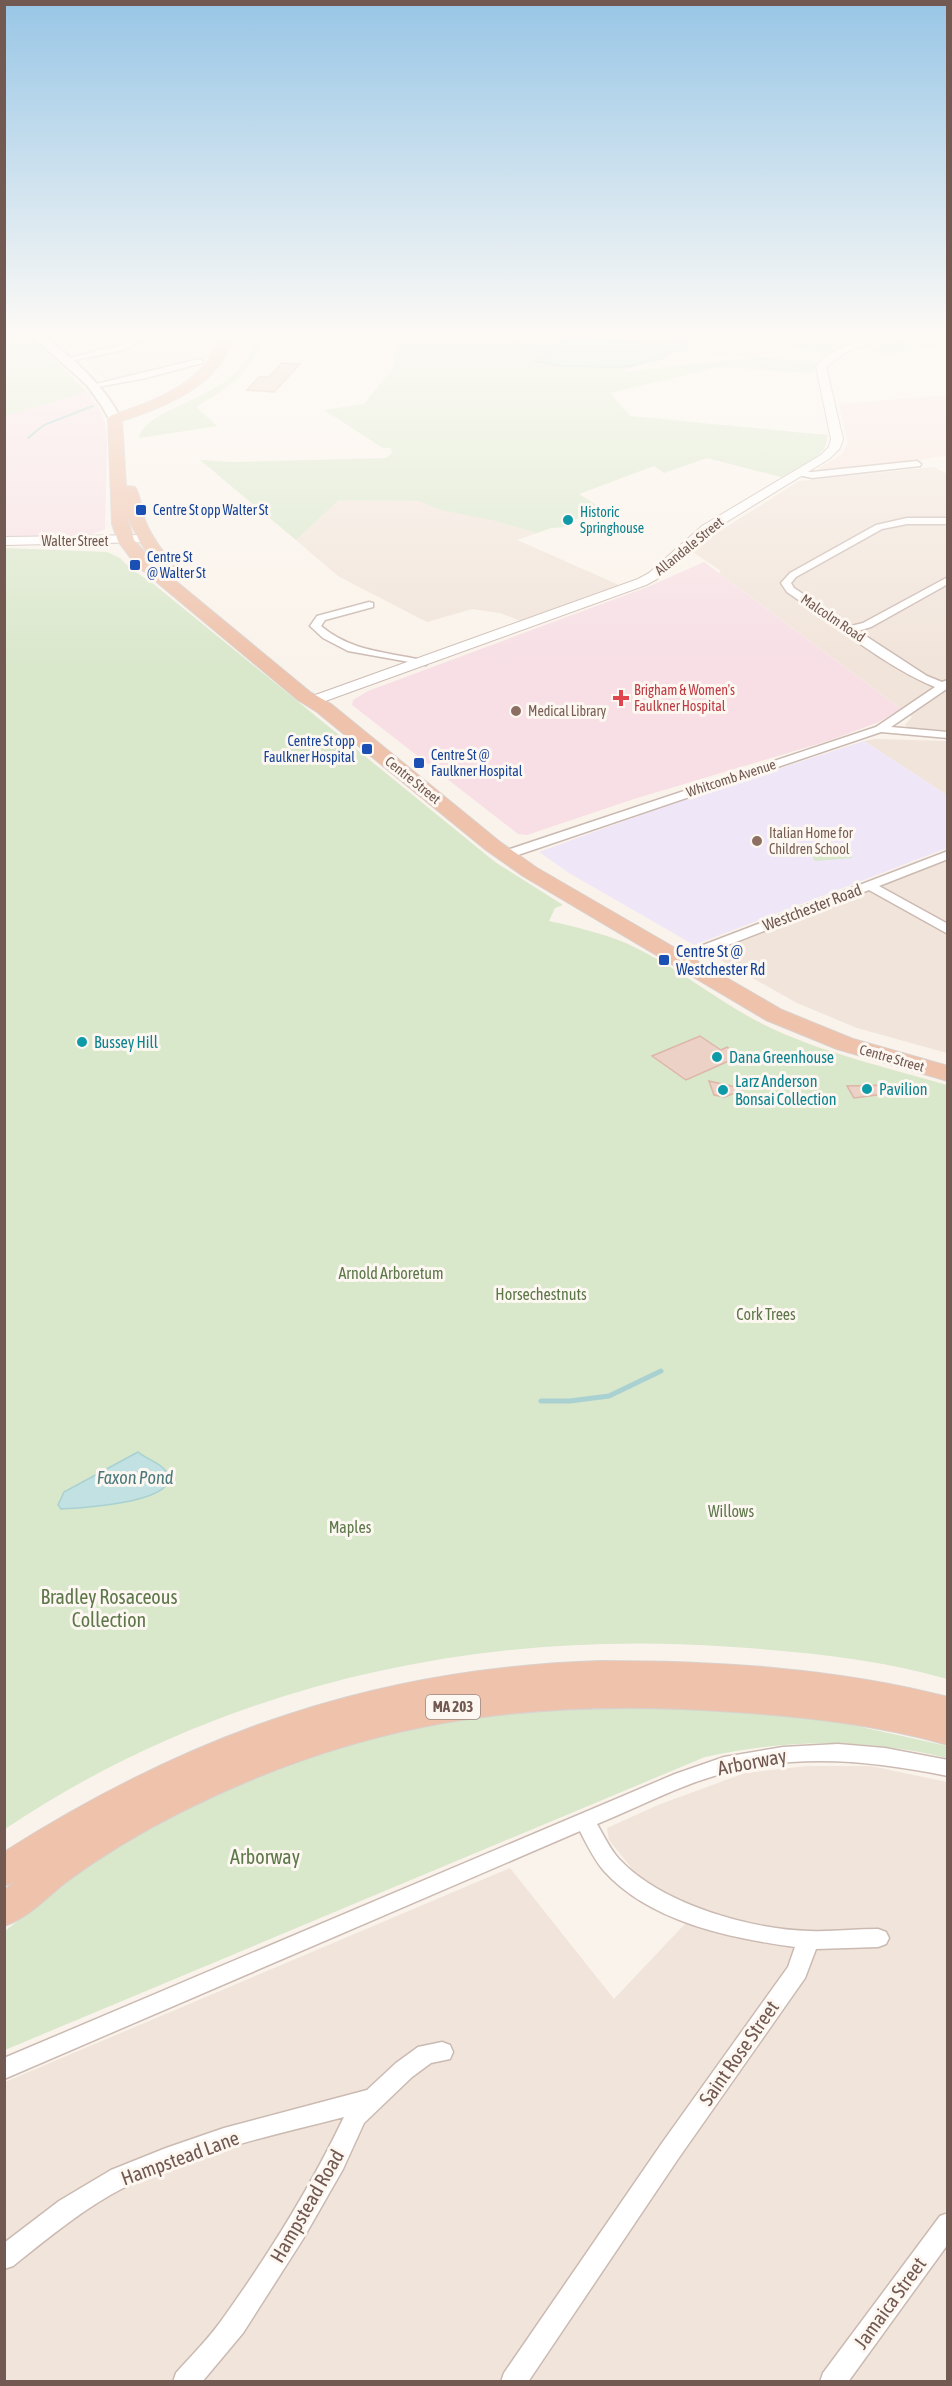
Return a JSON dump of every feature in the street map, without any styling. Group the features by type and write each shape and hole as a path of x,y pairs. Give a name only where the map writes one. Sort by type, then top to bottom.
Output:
{"highway":[{"name":"Centre Street","path":"120,445 119,518 126,541 134,554 152,571 319,699"},
{"name":"Centre Street","path":"129,445 132,506 146,539 164,564 352,730 512,853 545,882 683,957 809,1020 867,1041 948,1064"},
{"name":"Centre Street","path":"683,957 753,1004 793,1024 861,1050 948,1074"},
{"name":"MA 203","path":"4,1871 108,1808 212,1757 328,1715 433,1689 539,1676 654,1673 828,1687 898,1698 948,1710"},
{"name":"MA 203","path":"4,1911 42,1881 104,1838 205,1784 273,1757 344,1734 445,1708 536,1697 661,1694 842,1710 889,1717 948,1732"}],"street":[{"name":"Allandale Street","path":"319,699 642,582 653,576 706,529 825,457 835,445"},
{"path":"798,474 917,464"},
{"name":"Malcolm Road","path":"945,685 923,678 790,590 786,583 788,579 879,527 907,521 948,521"},
{"name":"Walter Street","path":"4,541 146,539"},
{"path":"850,630 867,625 948,580"},
{"path":"369,606 321,618 315,626 333,641 350,649 422,663"},
{"name":"Whitcomb Avenue","path":"512,853 880,729 945,685"},
{"path":"880,729 948,735"},
{"name":"Westchester Road","path":"683,957 948,855"},
{"path":"869,885 948,930"},
{"name":"Arborway","path":"4,2069 585,1820 724,1765 764,1757 814,1752 856,1753 905,1759 948,1768"},
{"path":"585,1820 612,1866 639,1890 715,1923 759,1934 808,1940 878,1938"},
{"name":"Saint Rose Street","path":"513,2382 670,2151 797,1971 808,1940"},
{"name":"Hampstead Road","path":"185,2382 234,2324 295,2231 335,2161 356,2116 404,2070 426,2054 442,2052"},
{"name":"Hampstead Lane","path":"4,2258 64,2210 136,2170 270,2126 374,2099"},
{"name":"Jamaica Street","path":"832,2382 948,2224"}],"shaded area":[{"path":"5,445 107,445 105,529 90,535 5,536"},
{"path":"847,445 947,445 947,455 819,471 819,468 841,455"},
{"path":"934,467 947,474 947,730 909,728 905,725 912,717 719,573 721,571 690,550 799,481"},
{"path":"339,500 424,501 537,533 517,540 619,585 521,621 500,613 472,609 427,622 338,576 296,540"},
{"name":"Brigham & Women's Faulkner Hospital","path":"704,562 901,709 879,722 831,740 634,799 527,835 518,834 352,705 353,700 368,691 650,586"},
{"path":"875,739 947,741 947,795 864,741"},
{"name":"Italian Home for Children School","path":"864,741 947,795 947,848 694,945 569,873 539,852 668,805"},
{"path":"947,860 947,1053 857,1028 797,1003 708,953"},
{"path":"808,1766 871,1766 947,1782 947,2209 823,2381 5,2382 5,2082 510,1868 614,1999 699,1909 641,1880 609,1840 607,1828 658,1805 745,1773"},
{"path":"947,2243 947,2381 847,2381"}],"green space":[{"path":"379,445 826,445 811,461 781,477 707,458 664,473 654,466 579,494 604,510 568,522 566,527 551,528 537,533 491,520 441,510 420,501 339,500 296,540 200,460 232,462 386,458 392,453 391,448"},
{"name":"Arnold Arboretum","path":"5,548 107,552 120,558 495,862 563,905 555,908 549,921 599,933 628,944 660,961 753,1019 800,1040 848,1057 947,1085 947,1679 895,1666 841,1657 733,1647 637,1643 542,1647 447,1658 354,1677 262,1703 173,1737 87,1779 5,1829"},
{"path":"845,847 852,858 815,861 808,850"},
{"name":"Arborway","path":"639,1706 793,1716 839,1722 947,1746 947,1758 886,1747 826,1743 766,1747 705,1757 5,2050 4,1932 72,1876 168,1816 267,1772 358,1742 443,1721 548,1709"}],"water":[{"name":"Faxon Pond","path":"138,1452 165,1470 168,1481 161,1490 128,1502 61,1509 58,1505 64,1492"}],"building":[{"name":"Dana Greenhouse","path":"700,1036 721,1050 727,1047 740,1056 686,1080 652,1056"},
{"name":"Larz Anderson Bonsai Collection","path":"709,1081 744,1089 725,1097 714,1095"},
{"name":"Pavilion","path":"892,1085 892,1093 854,1098 847,1086"}],"waterway":[{"path":"541,1401 570,1401 609,1396 661,1371"}],"place":[{"name":"Centre St opp Walter St","path":"141,510"},
{"name":"Historic Springhouse","path":"568,520"},
{"name":"Centre St @ Walter St","path":"135,565"},
{"name":"Brigham & Women's Faulkner Hospital","path":"621,698"},
{"name":"Medical Library","path":"516,711"},
{"name":"Centre St opp Faulkner Hospital","path":"367,749"},
{"name":"Centre St @ Faulkner Hospital","path":"419,763"},
{"name":"Italian Home for Children School","path":"757,841"},
{"name":"Centre St @ Westchester Rd","path":"664,960"},
{"name":"Bussey Hill","path":"82,1042"},
{"name":"Dana Greenhouse","path":"717,1057"},
{"name":"Pavilion","path":"867,1089"},
{"name":"Larz Anderson Bonsai Collection","path":"723,1090"}],"park label":[{"name":"Horsechestnuts","path":"541,1294"},
{"name":"Cork Trees","path":"766,1314"},
{"name":"Willows","path":"731,1511"},
{"name":"Maples","path":"350,1527"},
{"name":"Bradley Rosaceous Collection","path":"109,1608"}]}
